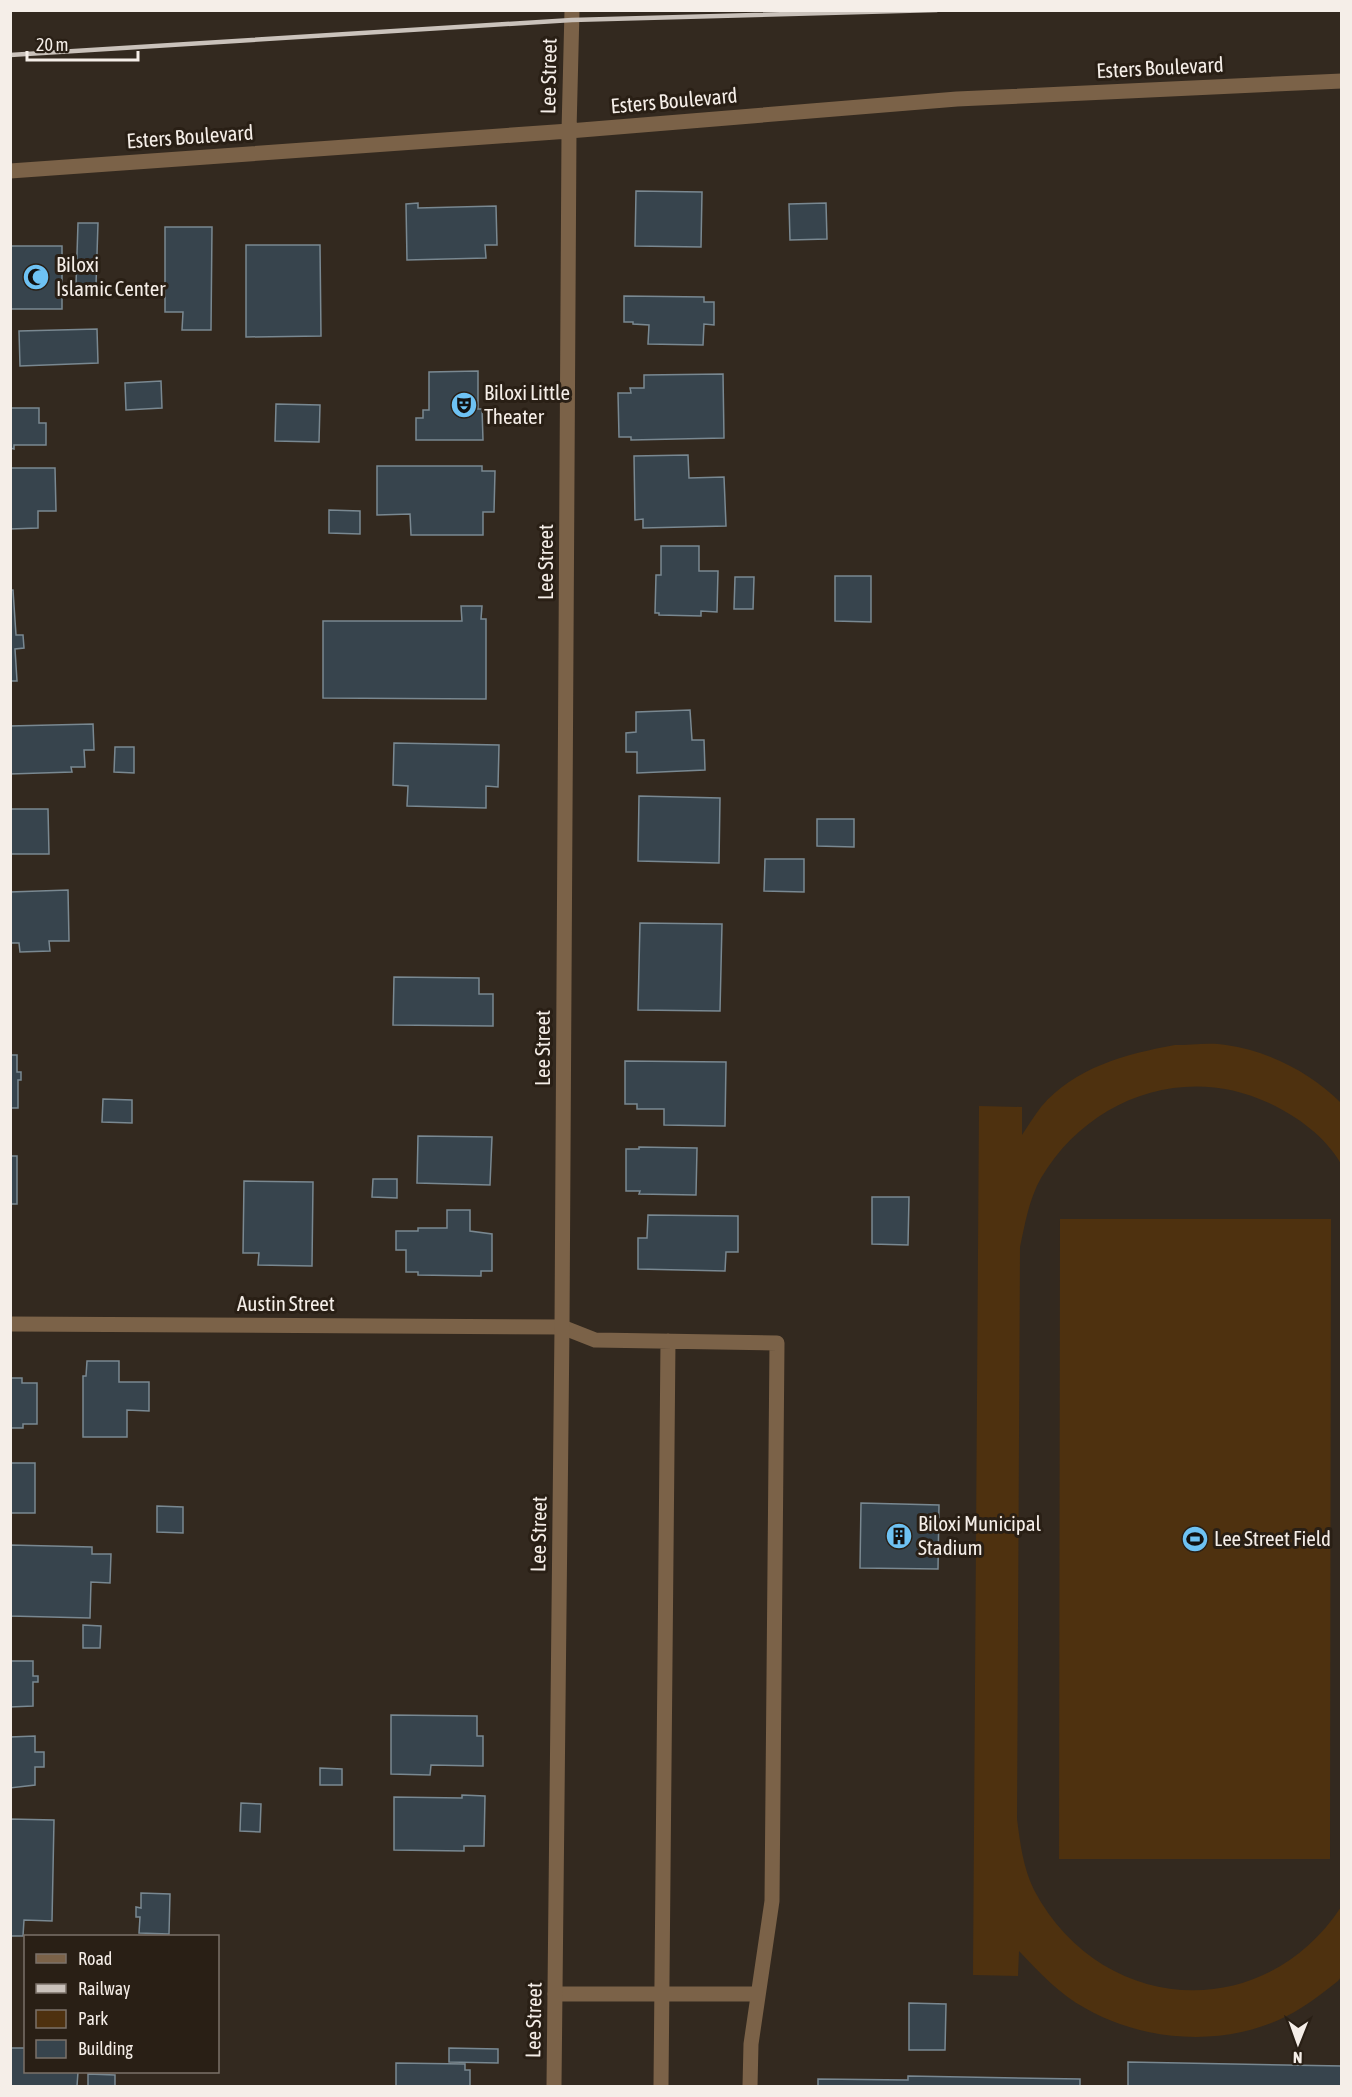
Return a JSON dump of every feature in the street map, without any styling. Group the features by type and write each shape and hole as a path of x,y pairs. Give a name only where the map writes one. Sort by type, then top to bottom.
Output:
{"street":[{"name":"Lee Street","path":"554,2086 562,1327 569,131 572,10"},
{"name":"Esters Boulevard","path":"10,171 569,131 957,99 1341,81"},
{"name":"Austin Street","path":"10,1324 562,1327"},
{"path":"562,1327 595,1341 777,1343 772,1901 751,2044 750,2086"},
{"path":"661,2086 668,1341"},
{"path":"555,1994 757,1994"}],"green space":[{"path":"1175,1045 1226,1045 1258,1052 1288,1065 1316,1082 1341,1103 1341,1164 1335,1154 1310,1128 1269,1103 1237,1091 1205,1087 1172,1088 1141,1096 1112,1109 1085,1127 1061,1150 1041,1178 1033,1194 1020,1247 1017,1819 1022,1855 1030,1882 1063,1932 1099,1962 1140,1982 1183,1990 1227,1987 1269,1972 1308,1946 1341,1907 1341,1977 1338,1981 1306,2005 1276,2021 1250,2030 1193,2037 1165,2035 1137,2029 1085,2008 1058,1990 1019,1951 1018,1976 973,1975 979,1106 1022,1107 1022,1135 1041,1107 1055,1093 1085,1072 1120,1058"},
{"name":"Lee Street Field","path":"1060,1219 1331,1219 1330,1859 1059,1859"}],"building":[{"path":"636,191 702,192 701,247 635,246"},
{"path":"418,203 418,208 496,206 497,245 485,245 486,258 407,260 406,204"},
{"path":"826,203 827,239 790,240 789,204"},
{"path":"78,223 98,223 96,286 76,285"},
{"path":"165,227 212,227 211,330 182,330 183,312 165,312"},
{"path":"246,245 320,245 321,336 246,337"},
{"name":"Biloxi Islamic Center","path":"10,246 62,246 62,309 10,309"},
{"path":"624,296 704,297 704,302 714,302 714,325 704,324 703,345 648,344 649,325 624,322"},
{"path":"97,329 98,363 20,366 19,331"},
{"path":"478,371 478,409 482,409 483,440 416,440 416,418 423,418 423,410 429,410 429,372"},
{"path":"723,374 724,438 631,440 631,437 619,437 618,393 631,393 630,388 644,388 644,375"},
{"path":"161,381 162,408 126,410 125,383"},
{"path":"276,404 320,405 319,442 275,441"},
{"path":"10,408 39,408 39,423 46,423 46,445 14,445 14,449 10,448"},
{"path":"688,455 689,478 724,477 726,526 643,528 643,519 635,520 634,456"},
{"path":"377,466 482,466 482,471 495,471 494,512 483,512 483,535 411,535 410,514 377,515"},
{"path":"10,468 55,468 56,511 38,511 38,528 10,529"},
{"path":"329,510 360,511 360,534 329,533"},
{"path":"661,546 699,546 699,571 718,571 717,612 701,611 701,616 655,613 656,575 661,575"},
{"path":"835,576 871,576 871,622 835,621"},
{"path":"735,577 754,577 753,609 734,609"},
{"path":"10,590 13,590 16,635 23,635 24,648 15,649 17,681 10,681"},
{"path":"461,606 482,606 481,619 486,619 486,699 323,698 323,621 462,621"},
{"path":"690,710 692,740 704,740 705,770 637,773 637,752 626,752 626,733 636,732 636,712"},
{"path":"93,724 94,750 84,750 85,767 71,767 72,772 10,774 10,726"},
{"path":"394,743 499,745 498,787 486,786 486,808 407,806 408,786 393,785"},
{"path":"115,747 134,747 134,773 114,772"},
{"path":"639,796 720,798 719,863 638,861"},
{"path":"10,809 48,809 49,854 10,854"},
{"path":"817,819 854,819 854,847 817,846"},
{"path":"765,859 804,859 804,892 764,891"},
{"path":"68,890 69,941 49,941 50,951 20,952 19,943 10,943 10,892"},
{"path":"640,923 722,924 720,1011 638,1010"},
{"path":"394,977 479,978 479,994 493,994 493,1026 393,1025"},
{"path":"10,1055 17,1055 17,1072 21,1072 21,1080 18,1080 18,1108 10,1108"},
{"path":"625,1061 726,1062 725,1126 664,1125 664,1109 637,1109 637,1104 625,1104"},
{"path":"103,1099 132,1100 132,1123 102,1122"},
{"path":"418,1136 492,1137 490,1185 417,1183"},
{"path":"639,1147 697,1148 696,1195 639,1194 640,1191 626,1191 626,1149 639,1149"},
{"path":"10,1156 17,1156 17,1204 10,1204"},
{"path":"373,1179 397,1179 397,1198 372,1197"},
{"path":"244,1181 313,1182 312,1266 258,1265 259,1253 243,1253"},
{"path":"872,1197 909,1197 908,1245 872,1244"},
{"path":"447,1210 470,1210 470,1231 492,1234 492,1271 481,1271 481,1276 418,1275 418,1272 406,1272 406,1250 396,1250 396,1231 447,1228"},
{"path":"648,1215 738,1216 738,1252 726,1252 725,1271 638,1269 638,1238 647,1238"},
{"path":"87,1361 119,1361 119,1382 149,1382 149,1411 127,1410 127,1437 83,1437 83,1376 86,1376"},
{"path":"10,1378 22,1378 22,1383 37,1383 37,1424 23,1424 23,1428 10,1428"},
{"path":"10,1463 35,1463 35,1513 10,1513"},
{"name":"Biloxi Municipal Stadium","path":"861,1503 939,1505 938,1569 860,1568"},
{"path":"157,1506 183,1507 183,1533 157,1532"},
{"path":"10,1545 92,1547 92,1554 111,1554 110,1583 91,1582 90,1618 10,1616"},
{"path":"83,1625 101,1626 100,1648 83,1648"},
{"path":"10,1661 33,1661 33,1676 38,1676 38,1682 33,1682 33,1706 10,1707"},
{"path":"391,1715 477,1716 477,1736 483,1736 483,1766 431,1765 430,1775 391,1774"},
{"path":"35,1736 35,1752 44,1752 44,1767 35,1767 35,1785 10,1788 10,1737"},
{"path":"320,1768 342,1769 342,1785 320,1785"},
{"path":"462,1795 485,1796 484,1846 464,1846 464,1851 394,1850 394,1797 462,1798"},
{"path":"241,1803 261,1804 260,1832 240,1831"},
{"path":"10,1819 54,1820 52,1921 24,1920 23,1936 10,1936"},
{"path":"141,1893 170,1894 169,1934 139,1933 140,1917 136,1917 136,1907 141,1908"},
{"path":"909,2003 946,2004 945,2050 909,2050"},
{"path":"10,2048 24,2048 24,2073 78,2073 77,2086 10,2086"},
{"path":"449,2048 498,2049 498,2063 449,2062"},
{"path":"1128,2062 1342,2066 1342,2086 1128,2086"},
{"path":"396,2063 465,2064 465,2070 470,2070 470,2086 396,2086"},
{"path":"88,2074 115,2075 115,2086 88,2086"},
{"path":"908,2076 1080,2079 1080,2086 818,2086 818,2079 908,2080"}],"railway":[{"path":"10,55 572,20 937,10"}],"place":[{"name":"Biloxi Islamic Center","path":"36,277"},
{"name":"Biloxi Little Theater","path":"464,405"},
{"name":"Biloxi Municipal Stadium","path":"899,1536"},
{"name":"Lee Street Field","path":"1195,1539"}]}
